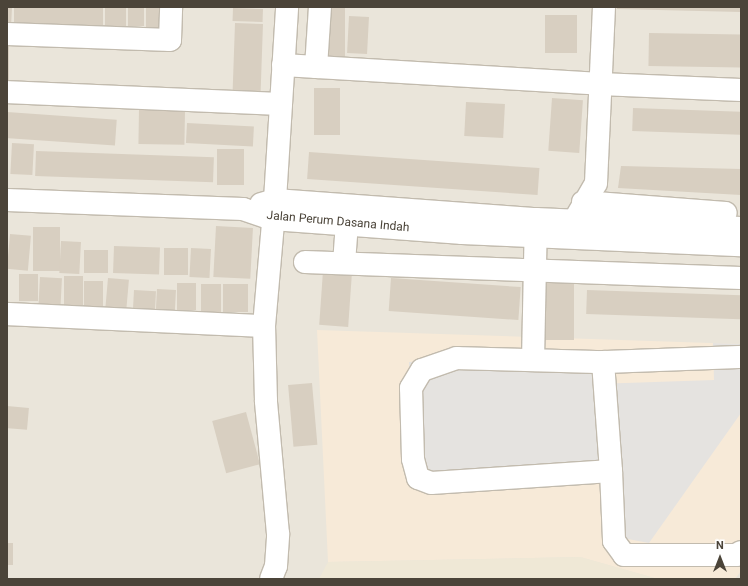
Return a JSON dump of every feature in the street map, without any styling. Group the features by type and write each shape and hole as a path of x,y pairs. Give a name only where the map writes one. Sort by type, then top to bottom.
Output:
{"street":[{"path":"7,34 170,40 171,7"},
{"path":"271,579 276,566 278,534 266,401 264,326 274,210 287,7"},
{"path":"316,67 320,7"},
{"path":"604,7 596,183 577,220 614,222 741,214"},
{"path":"283,65 600,84 741,90"},
{"path":"7,92 281,104"},
{"path":"596,183 614,222"},
{"name":"Jalan Perum Dasana Indah","path":"7,200 274,210 536,228 577,220 741,228"},
{"path":"344,263 348,215"},
{"name":"Jalan Perum Dasana Indah","path":"614,222 741,245"},
{"path":"532,360 536,270 536,228"},
{"path":"305,262 741,278"},
{"path":"7,314 264,326"},
{"path":"611,471 431,483 418,478 413,459 410,388 422,370 457,358 603,362 741,358"},
{"path":"603,362 611,471 614,541 624,555 736,555 741,552"}],"shaded area":[{"path":"7,7 741,7 741,579 7,579"},
{"path":"317,330 741,344 741,571 735,579 658,579 580,557 328,562"},
{"path":"713,343 741,344 741,413 649,543 612,536 608,479 415,490 409,362 593,356 596,384 714,380"},
{"path":"580,557 658,579 319,579 328,562"}],"building":[{"path":"7,7 12,7 11,27 7,27"},
{"path":"14,7 103,7 103,25 14,25"},
{"path":"105,7 126,7 126,27 105,27"},
{"path":"128,7 144,7 144,26 128,26"},
{"path":"146,7 162,7 162,28 146,28"},
{"path":"324,7 345,7 345,59 324,59"},
{"path":"617,7 741,7 741,12 617,9"},
{"path":"233,8 263,9 263,22 233,21"},
{"path":"545,15 577,15 577,53 545,53"},
{"path":"349,16 369,17 367,54 347,53"},
{"path":"235,23 263,24 261,92 233,91"},
{"path":"649,33 741,35 740,68 648,66"},
{"path":"7,41 9,41 9,82 7,82"},
{"path":"314,88 340,88 340,135 314,135"},
{"path":"552,98 583,100 579,153 548,151"},
{"path":"466,102 505,104 503,138 464,136"},
{"path":"633,108 741,112 740,135 632,131"},
{"path":"139,110 185,111 184,145 138,144"},
{"path":"7,112 117,120 115,146 7,138"},
{"path":"187,123 254,127 253,146 186,143"},
{"path":"12,143 34,144 32,175 10,174"},
{"path":"217,149 244,149 244,185 217,185"},
{"path":"36,151 214,157 213,182 35,176"},
{"path":"309,152 539,168 538,195 307,179"},
{"path":"621,166 741,169 741,195 618,188"},
{"path":"216,226 253,228 250,279 213,277"},
{"path":"33,227 60,227 60,271 33,271"},
{"path":"10,234 31,236 28,271 7,269"},
{"path":"61,241 81,242 79,274 59,273"},
{"path":"114,246 160,248 159,275 113,273"},
{"path":"164,248 188,248 188,275 164,275"},
{"path":"191,248 211,249 209,278 189,277"},
{"path":"84,250 108,250 108,273 84,273"},
{"path":"323,271 352,273 348,327 319,325"},
{"path":"19,274 38,274 38,301 19,301"},
{"path":"64,276 83,276 83,305 64,305"},
{"path":"40,277 62,278 60,307 38,306"},
{"path":"108,278 129,280 126,311 105,309"},
{"path":"391,278 521,287 518,320 389,311"},
{"path":"84,281 103,281 103,307 84,307"},
{"path":"544,282 574,282 574,340 544,340"},
{"path":"177,283 196,283 196,310 177,310"},
{"path":"201,284 221,284 221,313 201,313"},
{"path":"223,284 248,284 248,312 223,312"},
{"path":"157,289 176,290 175,311 156,310"},
{"path":"134,290 156,291 155,310 133,309"},
{"path":"587,290 741,295 740,319 586,314"},
{"path":"312,383 317,445 293,447 288,385"},
{"path":"7,406 29,408 27,430 7,428"},
{"path":"246,412 260,464 226,473 212,421"},
{"path":"7,543 13,543 13,565 7,565"}]}
